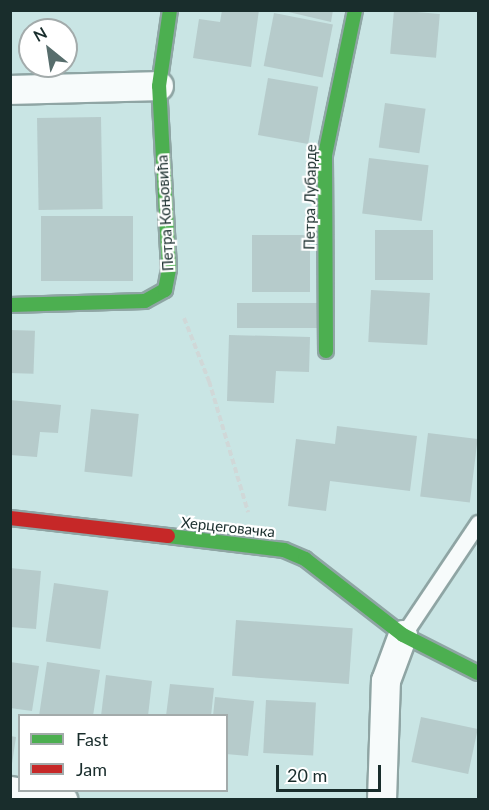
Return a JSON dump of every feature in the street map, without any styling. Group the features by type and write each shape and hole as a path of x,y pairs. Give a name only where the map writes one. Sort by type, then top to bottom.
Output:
{"street":[{"name":"Петра Коњовића","path":"10,305 145,301 165,290 169,269 159,86 170,10"},
{"name":"Петра Лубарде","path":"326,351 325,155 355,10"},
{"path":"10,90 159,86"},
{"name":"Херцеговачка","path":"10,518 284,549 305,559 403,635 478,673"},
{"path":"382,800 386,681 403,635"},
{"path":"10,791 63,800"}],"lane":[{"path":"403,635 478,524"}],"path":[{"path":"165,290 187,322 209,381 249,515 251,547"}],"building":[{"path":"222,10 259,10 251,67 193,58 199,19 220,22"},
{"path":"280,10 333,10 331,22"},
{"path":"394,10 440,14 436,58 390,54"},
{"path":"274,13 333,24 323,77 264,66"},
{"path":"268,78 318,87 308,144 258,135"},
{"path":"385,103 426,109 419,153 379,148"},
{"path":"101,117 103,209 39,210 37,118"},
{"path":"369,158 429,165 422,221 362,214"},
{"path":"41,216 133,216 133,281 41,281"},
{"path":"375,230 433,230 433,280 375,280"},
{"path":"252,235 310,235 310,292 252,292"},
{"path":"371,290 430,293 427,345 368,342"},
{"path":"237,303 320,303 320,328 237,328"},
{"path":"10,330 35,331 33,374 10,373"},
{"path":"229,335 310,337 309,372 276,371 274,403 227,401"},
{"path":"10,400 61,405 58,433 40,432 37,457 10,455"},
{"path":"91,409 139,414 132,477 84,472"},
{"path":"337,426 417,436 410,491 330,481 326,511 288,506 296,439 335,444"},
{"path":"428,433 478,439 470,503 420,497"},
{"path":"10,568 41,571 36,629 10,627"},
{"path":"54,583 108,591 100,649 46,641"},
{"path":"236,620 353,628 349,684 232,676"},
{"path":"10,662 39,666 32,711 10,708"},
{"path":"47,662 100,670 93,714 39,714"},
{"path":"106,675 152,681 148,714 101,714"},
{"path":"170,684 214,688 211,714 166,714"},
{"path":"215,697 254,701 248,756 228,754 228,714 213,714"},
{"path":"266,700 316,703 313,756 263,753"},
{"path":"421,717 478,729 468,774 411,762"},
{"path":"10,736 16,737 12,764 10,764"}],"traffic: fast":[{"path":"10,305 145,301 165,290 169,269 159,86 170,10"},
{"path":"326,351 325,155 355,10"},
{"path":"168,536 284,550 305,559 403,635 478,673"}],"traffic: jam":[{"path":"10,518 168,536"}]}
